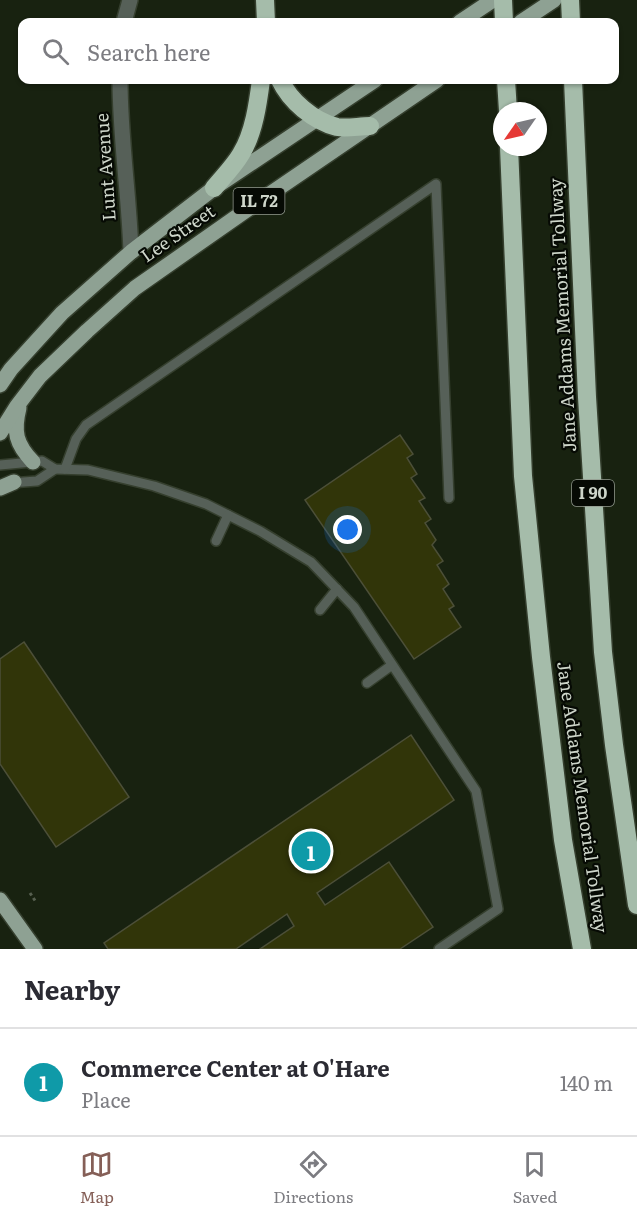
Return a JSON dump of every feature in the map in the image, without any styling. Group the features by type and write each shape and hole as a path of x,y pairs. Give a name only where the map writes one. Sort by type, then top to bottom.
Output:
{"highway":[{"path":"265,0 266,18"},
{"path":"503,0 504,18"},
{"path":"570,0 571,18"},
{"path":"214,188 242,153 258,105 261,84"},
{"path":"282,84 300,105 317,118 338,127 370,126"},
{"path":"506,84 507,102"},
{"name":"Jane Addams Memorial Tollway","path":"573,84 587,397 603,652 637,905"},
{"name":"Jane Addams Memorial Tollway","path":"509,156 523,476 541,657 562,828 582,949"}],"main road":[{"path":"465,18 493,0"},
{"path":"526,18 554,0"},
{"name":"Lee Street","path":"0,385 5,372 62,314 131,252 214,188 369,84"},
{"name":"Lee Street","path":"0,433 40,376 135,288 431,84"},
{"path":"21,402 16,423 16,436 23,452 33,462"},
{"path":"0,900 35,949"}],"street":[{"path":"125,18 130,0"},
{"name":"Lunt Avenue","path":"120,84 131,252"}],"lane":[{"path":"5,485 37,481 60,469 75,439 86,425 436,184 449,498"},
{"path":"0,465 42,461 60,469 88,470 154,486 206,504 260,531 311,562 354,607 476,791 498,909 439,949"},
{"path":"216,541 228,515"},
{"path":"320,610 337,589"},
{"path":"366,683 392,665"}],"path":[{"path":"30,893 36,902"}],"building":[{"path":"400,435 413,454 407,458 417,474 411,478 425,498 419,501 431,519 425,523 436,540 432,545 443,561 437,565 449,584 443,589 454,606 449,609 461,627 414,659 305,500"},
{"path":"24,642 129,797 56,847 0,764 0,659"},
{"path":"411,735 454,800 317,893 325,905 389,862 433,927 400,949 260,949 294,926 287,914 236,949 108,949 104,943"}],"place":[{"name":"Commerce Center at O'Hare","path":"311,851"}]}
